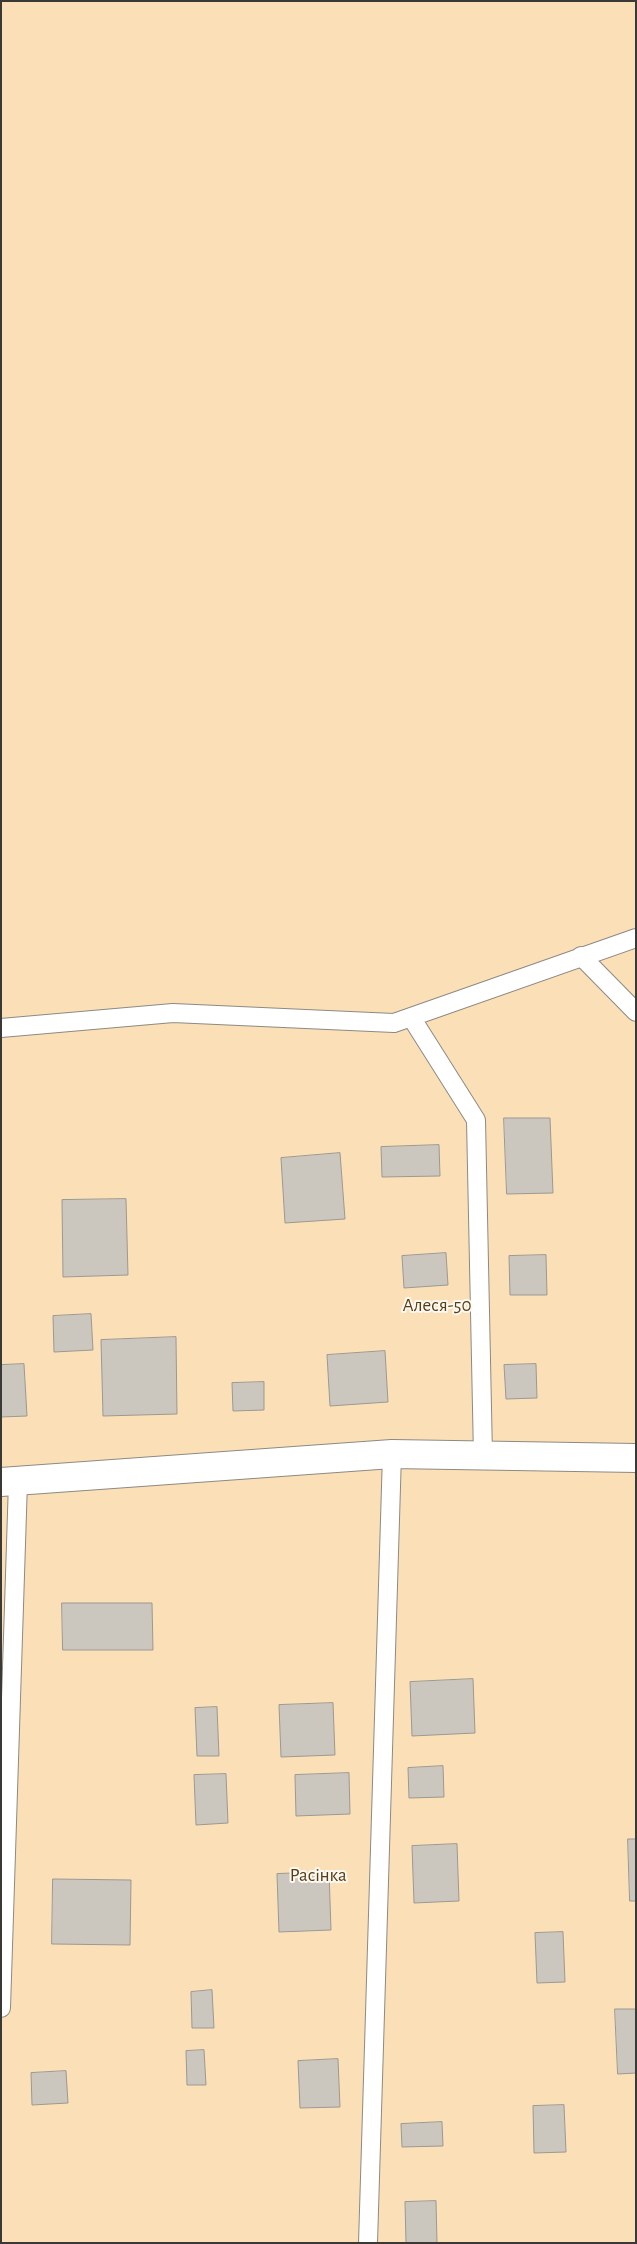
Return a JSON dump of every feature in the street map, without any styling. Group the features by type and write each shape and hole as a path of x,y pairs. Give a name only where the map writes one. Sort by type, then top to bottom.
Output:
{"street":[{"path":"10,1482 392,1454 636,1458"}],"lane":[{"path":"1,1028 173,1013 394,1023 636,938"},
{"path":"581,956 636,1012"},
{"path":"411,1017 476,1120 483,1456"},
{"path":"368,2243 392,1454"},
{"path":"1,2008 10,1482"}],"green space":[{"path":"1,1 636,1 636,2243 1,2243"}],"building":[{"path":"504,1118 550,1118 553,1193 507,1194"},
{"path":"439,1145 440,1176 382,1177 381,1147"},
{"path":"340,1153 345,1219 285,1223 281,1158"},
{"path":"126,1199 128,1275 63,1277 62,1200"},
{"path":"446,1253 448,1285 404,1288 402,1256"},
{"path":"546,1255 547,1295 510,1295 509,1256"},
{"path":"91,1314 93,1350 54,1352 53,1316"},
{"path":"176,1337 177,1414 103,1416 101,1340"},
{"path":"385,1351 388,1402 330,1406 327,1355"},
{"path":"24,1364 27,1416 1,1417 1,1365"},
{"path":"536,1364 537,1398 506,1399 504,1365"},
{"path":"264,1382 264,1410 233,1411 232,1383"},
{"path":"62,1603 152,1603 153,1650 63,1650"},
{"path":"473,1679 475,1733 412,1736 410,1682"},
{"path":"333,1703 335,1755 281,1757 279,1705"},
{"path":"217,1707 219,1756 197,1756 195,1708"},
{"path":"443,1766 444,1797 409,1798 408,1768"},
{"path":"349,1773 350,1814 296,1816 295,1775"},
{"path":"226,1774 228,1823 196,1825 194,1775"},
{"path":"628,1839 636,1839 636,1901 630,1901"},
{"path":"457,1844 459,1901 414,1903 412,1846"},
{"path":"329,1872 331,1930 279,1932 277,1874"},
{"path":"53,1879 131,1880 130,1945 52,1944"},
{"path":"563,1932 565,1982 537,1983 535,1933"},
{"path":"212,1990 214,2028 192,2028 191,1992"},
{"path":"615,2009 636,2009 636,2073 618,2074"},
{"path":"204,2050 206,2085 187,2085 186,2051"},
{"path":"338,2059 340,2107 300,2108 298,2061"},
{"path":"66,2071 68,2103 32,2105 31,2073"},
{"path":"564,2105 566,2152 534,2153 533,2106"},
{"path":"442,2122 443,2146 402,2147 401,2124"},
{"path":"436,2201 437,2243 406,2243 405,2202"}],"park label":[{"name":"Алеся-50","path":"437,1305"},
{"name":"Расінка","path":"318,1875"}]}
